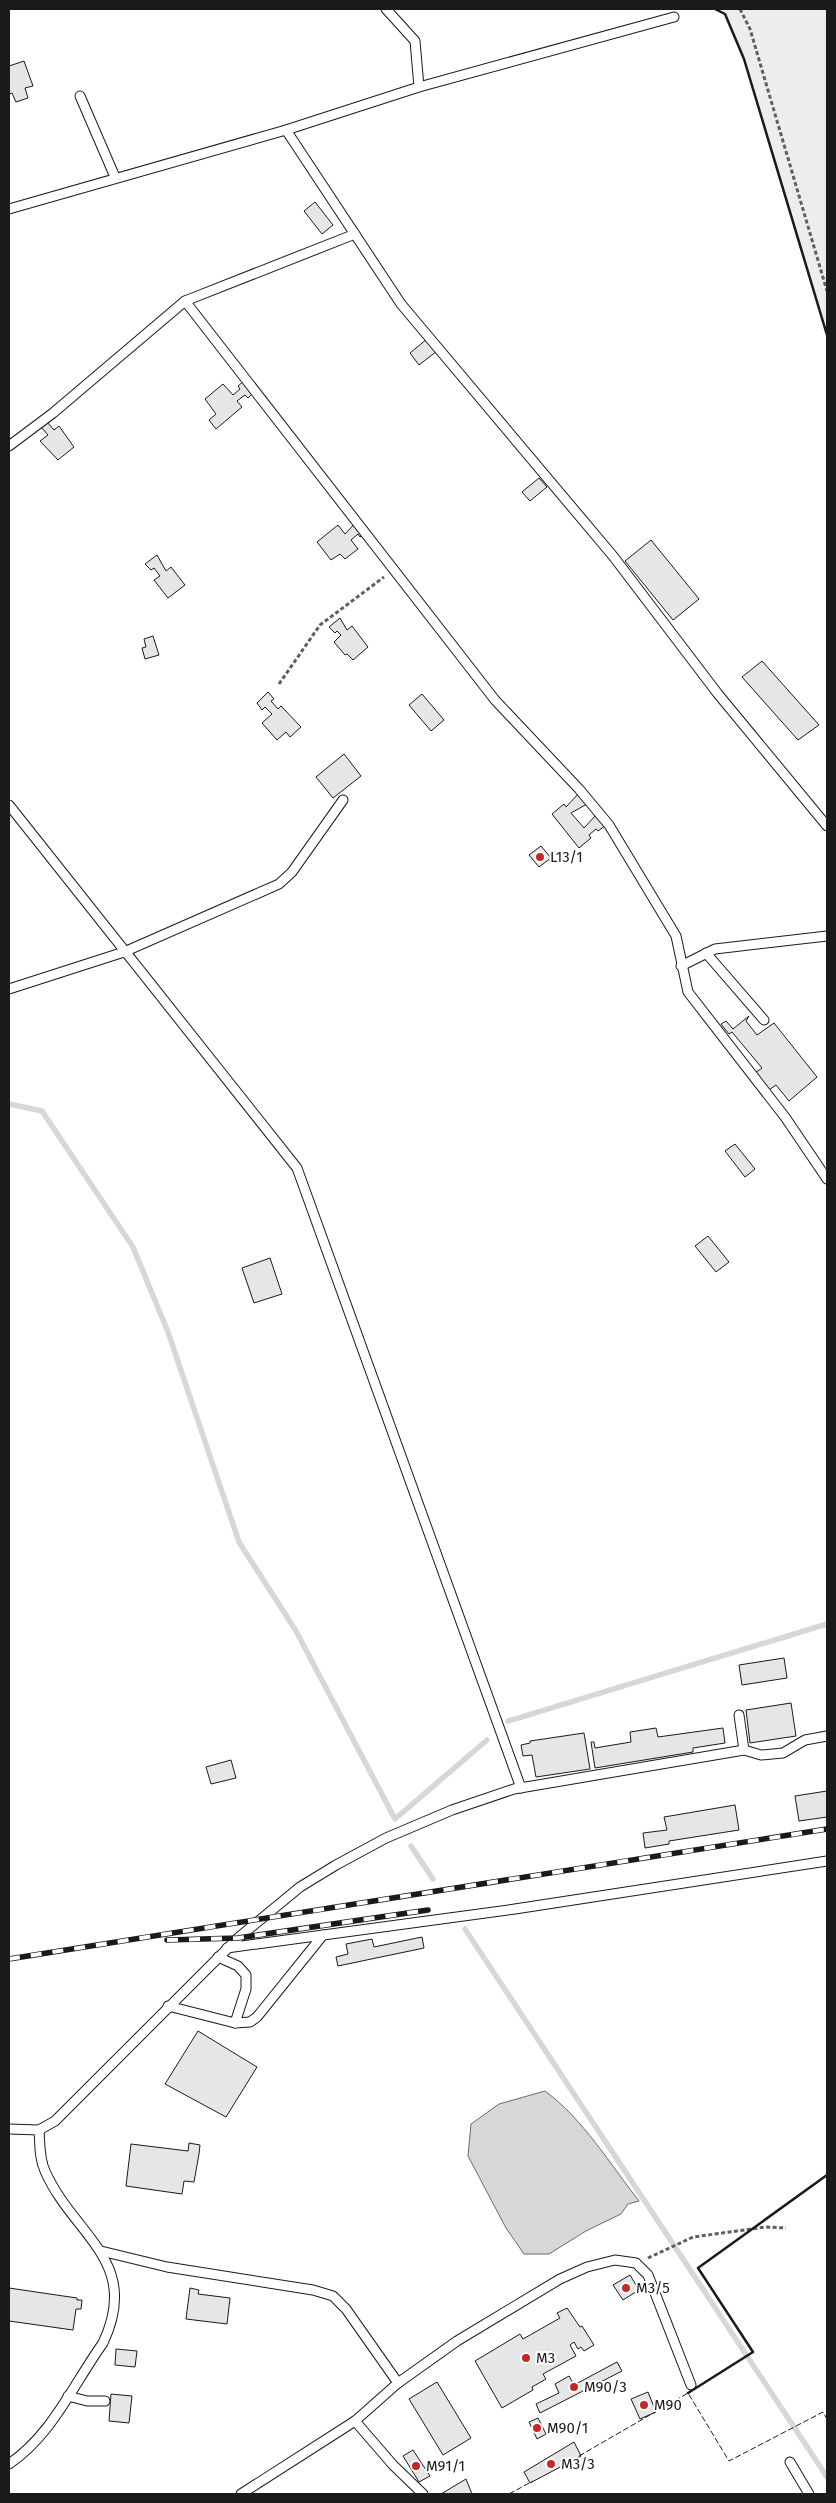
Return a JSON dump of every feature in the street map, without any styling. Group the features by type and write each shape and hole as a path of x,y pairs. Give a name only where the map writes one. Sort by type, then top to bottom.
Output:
{"lane":[{"path":"386,9 415,41 419,87"},
{"path":"9,209 115,177 286,130 419,87 674,17"},
{"path":"80,96 115,177"},
{"path":"286,130 401,304 612,556 718,694 827,826"},
{"path":"9,446 53,413 185,301 355,234"},
{"path":"185,301 495,700 579,789 609,824 676,936 688,992 784,1117 827,1180"},
{"path":"9,989 124,952 279,884 292,872 342,800"},
{"path":"9,805 124,952 290,1157 303,1180 521,1788"},
{"path":"681,966 715,949 827,936"},
{"path":"706,953 764,1020"},
{"path":"739,1714 744,1750"},
{"path":"9,2129 39,2130 54,2122 227,1948 300,1887 386,1838 452,1810 521,1788 744,1750 761,1755 783,1753 805,1740 827,1736"},
{"path":"227,1948 515,1909 827,1861"},
{"path":"168,2006 235,2023 250,2022 257,2017 324,1935"},
{"path":"218,1957 238,1966 246,1975 246,1989 235,2023"},
{"path":"9,2464 37,2440 68,2396 108,2331 114,2307 114,2287 107,2262 50,2182 42,2160 39,2130"},
{"path":"100,2251 167,2267 313,2290 333,2296 346,2309 398,2383"},
{"path":"241,2494 356,2421 398,2383 479,2327 572,2273 615,2260 636,2263 648,2275 691,2385"},
{"path":"68,2396 88,2401 105,2401"},
{"path":"356,2421 393,2465 423,2494"},
{"path":"790,2462 809,2494"}],"path":[{"path":"740,9 750,29 827,291"},
{"path":"279,684 320,625 395,569"},
{"path":"636,2263 694,2237 766,2227 786,2228"}],"shaded area":[{"path":"715,9 827,9 827,335 744,59 725,14"},
{"path":"545,2091 559,2102 584,2128 639,2201 628,2204 621,2214 586,2231 549,2254 524,2254 506,2228 468,2156 471,2124 499,2104"}],"building":[{"path":"24,61 33,86 25,88 28,98 16,102 12,93 9,94 9,66"},
{"path":"315,202 333,225 322,234 304,211"},
{"path":"427,339 437,351 419,365 410,353"},
{"path":"245,380 254,392 248,398 245,395 237,401 242,407 216,429 209,420 216,414 205,399 223,384 233,395 240,389 238,386"},
{"path":"47,422 54,430 59,426 74,447 58,460 40,441 48,435 41,427"},
{"path":"539,478 547,487 530,501 522,492"},
{"path":"358,520 367,531 360,537 358,534 351,540 358,549 345,559 340,554 331,560 317,542 338,525 345,534"},
{"path":"651,540 699,599 673,620 625,561"},
{"path":"157,555 166,571 171,567 185,585 168,598 154,580 160,576 154,568 151,570 145,564"},
{"path":"340,618 347,630 352,626 368,647 353,660 347,654 345,655 334,642 341,635 337,631 335,633 329,627"},
{"path":"153,636 159,655 145,659 142,648 146,647 144,639"},
{"path":"762,661 819,725 798,740 742,677"},
{"path":"268,692 274,699 271,701 278,709 281,706 301,727 290,737 286,732 277,740 262,723 272,714 265,707 262,710 257,703"},
{"path":"422,694 444,720 431,731 409,705"},
{"path":"344,754 361,776 333,798 316,777"},
{"path":"579,793 587,804 571,813 584,828 596,815 605,826 598,831 596,829 589,835 591,838 579,848 552,814 564,804 566,807"},
{"name":"L13/1","path":"541,846 551,858 539,867 529,855"},
{"path":"749,1016 746,1021 757,1035 774,1023 817,1077 789,1101 776,1085 769,1090 755,1073 762,1068 732,1032 729,1034 721,1024 726,1021 733,1029"},
{"path":"735,1144 755,1169 745,1177 725,1151"},
{"path":"708,1236 729,1262 716,1272 695,1246"},
{"path":"270,1258 282,1294 254,1303 242,1268"},
{"path":"784,1658 787,1678 742,1685 739,1665"},
{"path":"791,1703 796,1736 750,1743 746,1710"},
{"path":"656,1728 658,1737 723,1728 725,1743 693,1748 693,1752 595,1768 591,1742 594,1742 595,1748 631,1742 630,1732"},
{"path":"584,1733 590,1769 536,1777 532,1755 523,1756 521,1745 530,1743 530,1741"},
{"path":"231,1760 236,1778 211,1784 206,1767"},
{"path":"827,1791 827,1817 799,1821 795,1796"},
{"path":"735,1805 739,1830 669,1841 669,1844 645,1848 643,1833 667,1830 664,1817"},
{"path":"422,1937 424,1948 338,1966 336,1957 348,1954 346,1944 372,1939 374,1947"},
{"path":"198,2031 257,2067 226,2117 165,2084"},
{"path":"189,2143 200,2145 199,2154 194,2182 184,2181 182,2194 126,2186 131,2144 188,2151"},
{"name":"M3/5","path":"630,2275 639,2290 623,2300 613,2285"},
{"path":"9,2288 82,2300 81,2309 76,2309 73,2330 9,2321"},
{"path":"190,2288 199,2290 198,2294 230,2298 227,2324 186,2319"},
{"name":"M3","path":"567,2308 580,2327 582,2326 594,2345 584,2351 581,2347 578,2349 574,2342 570,2345 576,2356 543,2374 546,2379 532,2387 533,2390 502,2408 475,2361 520,2334 523,2339 560,2318 557,2313"},
{"path":"116,2349 137,2351 135,2367 115,2365"},
{"name":"M90/3","path":"617,2362 622,2371 540,2413 536,2404 559,2393 555,2384 569,2376 574,2385"},
{"name":"M91/1","path":"437,2382 471,2438 443,2455 409,2399"},
{"name":"M90","path":"648,2392 656,2412 640,2419 631,2399"},
{"path":"111,2394 132,2396 129,2423 109,2421"},
{"name":"M90/1","path":"538,2418 546,2434 537,2439 529,2422"},
{"name":"M3/3","path":"574,2442 581,2456 530,2483 524,2472"},
{"name":"M91/1","path":"413,2450 430,2476 419,2482 403,2456"},
{"path":"466,2479 472,2494 441,2494"}],"waterway":[{"path":"9,1104 42,1111 133,1247 168,1332 239,1542 296,1631 395,1819 487,1740"},
{"path":"508,1721 827,1624"},
{"path":"411,1846 433,1879"},
{"path":"465,1929 827,2477"}],"railway":[{"path":"9,1959 827,1829"},
{"path":"167,1940 238,1938 428,1910"}],"fence":[{"path":"715,9 725,14 744,59 827,335"},
{"path":"579,2456 688,2393 729,2461 823,2412 827,2419"},
{"path":"509,2494 533,2481"}],"wall":[{"path":"715,9 725,14 744,59 827,335"},
{"path":"688,2393 753,2352 698,2268 827,2175"}],"place":[{"name":"L13/1","path":"540,857"},
{"name":"M3/5","path":"626,2288"},
{"name":"M3","path":"526,2358"},
{"name":"M90/3","path":"574,2387"},
{"name":"M90","path":"644,2405"},
{"name":"M90/1","path":"537,2428"},
{"name":"M3/3","path":"551,2464"},
{"name":"M91/1","path":"416,2466"}]}
